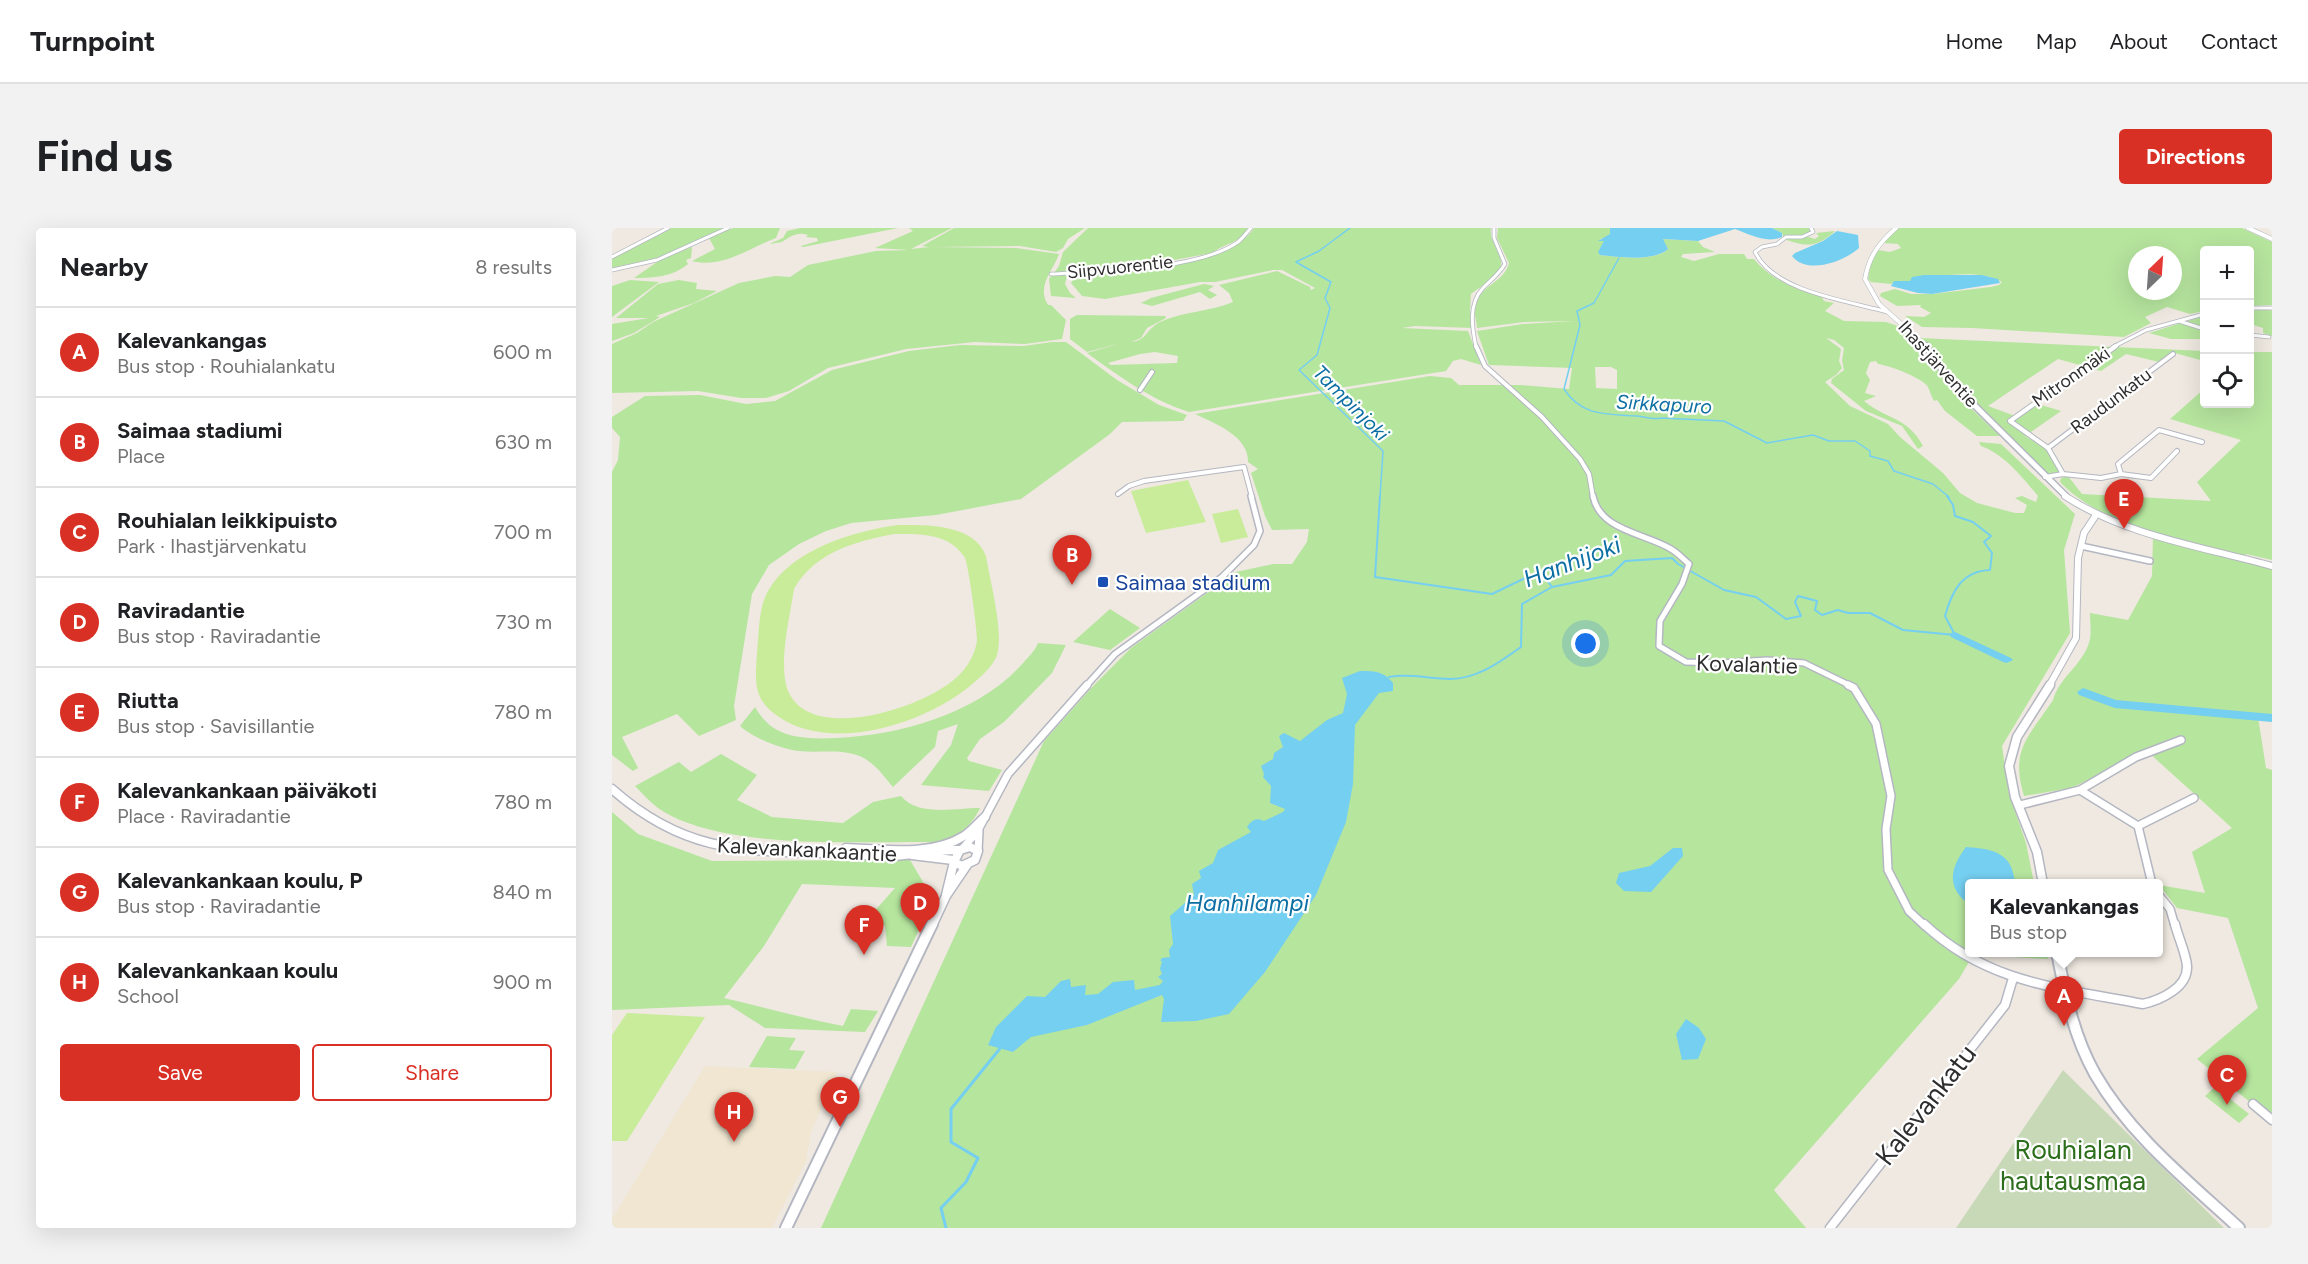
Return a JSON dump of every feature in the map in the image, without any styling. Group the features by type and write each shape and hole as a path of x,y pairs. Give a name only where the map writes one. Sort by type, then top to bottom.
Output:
{"street":[{"path":"612,257 667,228"},
{"path":"612,270 657,260 728,228"},
{"name":"Siipvuorentie","path":"1051,274 1135,269 1208,255 1242,239 1251,228"},
{"name":"Kovalantie","path":"1494,228 1494,238 1505,264 1501,275 1480,288 1475,297 1474,343 1482,362 1512,388 1587,468 1594,487 1593,499 1600,512 1615,523 1674,550 1687,568 1660,621 1659,646 1686,662 1721,663 1767,660 1804,663 1854,688 1876,724 1888,781 1891,796 1886,829 1887,860 1888,870 1896,890 1909,910 1946,945 1965,956"},
{"path":"1811,228 1813,232 1808,236 1786,237 1777,244 1758,249 1755,252 1758,262 1768,272 1813,293 1888,312"},
{"name":"Ihastjärventie","path":"1896,228 1884,236 1867,263 1865,279 1879,304 1919,338 1936,358 1950,381 2065,496 2096,515 2136,530 2272,566"},
{"path":"2248,228 2272,239"},
{"path":"2254,308 2272,308"},
{"path":"2179,321 2200,315"},
{"path":"2179,321 2200,327"},
{"name":"Mitronmäki","path":"2048,448 2016,427 2010,421 2013,417 2115,346 2146,330 2179,321"},
{"path":"2254,335 2269,337"},
{"name":"Raudunkatu","path":"2048,448 2173,354"},
{"path":"1140,390 1152,372"},
{"path":"2121,474 2118,464 2159,430 2202,442"},
{"path":"2048,448 2063,474"},
{"path":"2044,477 2063,474 2106,478 2121,474 2151,478 2177,451"},
{"path":"946,896 955,855 979,830 997,789 1008,774 1115,654 1230,570 1254,545 1260,531 1244,467 1144,481 1118,494"},
{"path":"2042,879 2037,851 2008,766 2011,749 2062,668 2074,644 2078,625 2077,567 2089,523 2096,515"},
{"path":"2081,546 2150,561"},
{"path":"2020,805 2080,790 2136,757 2181,740"},
{"name":"Kalevankankaantie","path":"612,789 643,816 687,838 733,849 804,853 911,854 974,848 978,851"},
{"path":"2080,790 2138,826 2151,879"},
{"path":"2138,826 2193,798"},
{"path":"804,853 841,848 884,849 946,844 963,837 985,817"},
{"path":"786,1228 946,896 967,865 975,860 979,830"},
{"name":"Kalevankankaantie","path":"911,854 967,865"},
{"name":"Kovalantie","path":"1967,957 2013,978 2144,1004 2157,1002 2177,988 2184,979 2187,967 2170,909 2163,900"},
{"path":"2058,957 2071,1018 2090,1063 2116,1106 2189,1182 2239,1228"},
{"name":"Kalevankatu","path":"1830,1228 2005,1005 2013,978"},
{"path":"2253,1104 2272,1120"}],"shaded area":[{"path":"705,1066 837,1072 811,1132 806,1161 772,1228 612,1228 612,1219"}],"green space":[{"path":"671,228 725,228 657,258 612,268 612,258"},
{"path":"733,228 780,228 776,238 725,260 703,263 692,261 715,249 709,238"},
{"path":"800,228 898,228 803,247 801,246 818,241 817,238 797,234 782,242 769,244 783,238 787,231"},
{"path":"909,228 952,228 911,249 929,247 922,246 954,228 1085,228 1068,239 1063,248 1056,252 1020,246 932,247 1016,248 1059,254 1044,291 1048,305 1051,305 1066,320 1062,339 1025,344 975,342 906,349 828,368 789,391 766,398 741,398 698,391 612,393 612,344 637,333 653,322 739,283 775,276 790,277 808,265 876,251 909,250 875,248 913,231"},
{"path":"1088,228 1248,228 1242,237 1212,253 1131,268 1054,273 1059,266 1063,252"},
{"path":"1254,228 1491,228 1492,240 1500,256 1501,267 1493,279 1471,294 1470,310 1473,328 1415,326 1402,328 1468,331 1481,365 1461,359 1453,361 1446,371 1189,412 1148,394 1087,353 1121,343 1087,352 1070,339 1070,319 1077,315 1165,316 1166,318 1147,328 1141,338 1131,342 1137,341 1144,337 1155,325 1169,318 1233,302 1229,293 1219,285 1277,271 1310,287 1311,290 1315,288 1282,270 1105,299 1082,296 1071,283 1076,273 1144,267 1199,258 1223,250 1242,240","holes":["1155,352 1178,356 1177,363 1111,365 1108,363"]},
{"path":"1498,228 1610,228 1607,238 1599,239 1605,241 1600,255 1616,257 1636,258 1662,253 1668,249 1662,239 1698,241 1703,247 1715,252 1683,254 1681,257 1694,261 1719,254 1744,254 1747,259 1754,259 1767,272 1784,282 1811,293 1820,294 1824,301 1834,303 1825,311 1844,321 1886,322 1904,328 1929,355 1953,391 2000,436 1977,436 1945,411 1937,400 1934,401 1925,383 1897,369 1878,364 1876,361 1870,362 1866,373 1870,380 1865,393 1876,396 1864,401 1911,429 1923,446 1918,449 1902,426 1866,411 1831,383 1832,379 1844,370 1842,361 1844,348 1834,340 1826,338 1841,349 1839,361 1842,368 1825,382 1850,406 1888,424 1943,473 1960,493 1977,503 2015,513 2024,513 2027,505 2015,498 2022,496 2036,502 2038,496 2019,474 1998,455 1981,446 1979,442 2001,444 2075,514 2064,550 2070,633 2002,746 2009,794 2026,843 2033,879 1965,879 1965,957 1972,957 1959,979 1774,1190 1806,1228 821,1228 1044,741 1131,648 1236,572 1273,564 1292,564 1307,542 1309,529 1272,530 1251,473 1258,469 1248,462 1243,445 1229,432 1195,414 1430,376 1451,378 1459,385 1521,385 1569,389 1572,368 1489,365 1477,331 1523,324 1574,321 1524,322 1477,328 1475,311 1477,301 1485,289 1502,276 1509,263 1497,238","holes":["1595,367 1611,367 1617,370 1617,389 1596,388"]},
{"path":"1772,228 1809,228 1812,232 1806,236 1815,239 1819,236 1816,233 1835,231 1823,241 1799,244 1784,239 1782,233"},
{"path":"1899,228 2242,228 2272,242 2272,305 2254,306 2254,246 2200,246 2200,312 2190,314 2167,307 2145,317 2151,323 2124,337 1922,327 1905,316 1924,317 1931,313 1920,307 1921,305 1897,306 1880,296 1881,293 1895,289 1911,294 1932,294 1991,287 2002,282 1971,274 1912,279 1910,282 1894,281 1892,284 1871,282 1868,279 1871,260 1878,250 1890,252 1901,248 1898,244 1883,243"},
{"path":"692,247 691,258 686,260 688,264 676,272 648,278 634,278 663,258"},
{"path":"1052,275 1067,276 1065,284 1076,298 1051,296 1049,279"},
{"path":"630,280 659,282 612,317 612,286"},
{"path":"679,280 697,283 696,289 717,291 694,303 656,316 660,317 634,333 612,341 612,324 649,318 616,318 658,284"},
{"path":"1204,284 1214,286 1208,290 1217,295 1210,299 1200,292 1152,306 1141,303 1151,298"},
{"path":"2270,309 2272,311 2272,336 2263,333 2263,328 2254,325 2254,310"},
{"path":"2200,317 2200,339 2171,339 2149,333"},
{"path":"1919,338 2200,351 2200,360 2171,352 2159,362 2126,354 2101,371 2058,359 1988,406 2018,417 2038,404 2061,411 2025,436 2045,448 2063,471 2063,474 2051,478 1950,381"},
{"path":"1066,342 1117,380 1159,405 1187,415 1183,421 1122,422 1110,434 1021,499 936,515 851,523 826,531 799,544 769,565 752,594 734,706 736,720 699,736 677,714 622,737 638,768 633,771 612,755 612,472 618,460 620,437 612,428 612,417 645,396 700,395 746,404 775,401 832,370 909,351 960,345 1024,346"},
{"path":"2254,352 2272,352 2272,560 2246,554 2245,556 2146,530 2099,510 2060,482 2061,478 2068,476 2082,494 2211,501 2197,482 2241,440 2170,419 2200,393 2200,408 2254,408"},
{"path":"1188,480 1206,522 1146,533 1131,491"},
{"path":"1238,509 1248,537 1221,543 1212,514"},
{"path":"910,525 949,528 961,532 980,545 986,556 996,606 999,633 997,655 986,672 958,695 910,720 854,733 827,733 801,728 771,711 764,704 757,690 759,630 765,598 779,576 808,553 844,537 881,528","holes":["895,534 940,538 953,545 965,558 977,640 969,662 961,673 946,685 900,708 874,715 847,718 822,716 802,708 789,693 784,670 794,589 803,576 825,557 866,540"]},
{"path":"2153,537 2272,569 2272,718 2258,717 2266,768 2272,770 2272,1120 2197,1059 2258,1008 2228,918 2177,908 2163,890 2163,886 2205,893 2192,852 2232,828 2148,752 2071,788 2024,796 2020,780 2020,755 2029,735 2053,700 2060,685 2086,651 2091,632 2090,613 2128,620 2152,576"},
{"path":"1110,609 1140,628 1110,650 1073,642"},
{"path":"1038,643 1066,645 1052,673 1004,722 980,739 967,758 969,761 1002,770 989,791 921,785 951,745 958,724 938,731 935,747 893,787 877,768 854,754 808,752 784,748 760,739 740,726 755,707 764,720 777,730 806,738 861,736 913,726 963,708 985,695 1006,680"},
{"path":"721,754 757,775 737,800 772,817 843,823 873,802 901,796 908,803 927,809 980,808 962,831 950,838 935,842 792,841 717,831 685,822 658,808 635,786 679,762 691,772"},
{"path":"612,812 638,834 712,861 910,860 933,899 911,947 887,946 885,926 872,914 895,888 802,884 764,946 724,998 843,1026 851,1009 878,1011 865,1032 765,1028 729,1005 612,1010"},
{"path":"2010,957 2048,957 2048,959"},
{"path":"627,1013 705,1017 627,1141 612,1141 612,1035"},
{"path":"767,1036 796,1038 789,1050 805,1051 795,1069 749,1067"},
{"name":"Rouhialan hautausmaa","path":"2063,1070 2224,1228 1956,1228"},
{"path":"2215,1087 2249,1114 2239,1123 2205,1096"}],"water":[{"path":"1610,228 1772,228 1782,233 1782,237 1764,239 1735,229 1698,241 1663,239 1668,249 1654,256 1636,258 1600,255 1598,252 1604,241 1598,241 1610,234"},
{"path":"1837,231 1858,235 1859,248 1835,262 1815,266 1798,262 1792,256 1823,241"},
{"path":"1982,275 1998,279 2000,283 1932,294 1891,286 1894,281 1910,281 1912,277"},
{"name":"Hanhilampi","path":"1360,671 1386,676 1393,683 1393,691 1379,693 1355,725 1353,784 1346,822 1316,895 1265,972 1229,1014 1196,1021 1161,1022 1164,999 1162,995 1087,1025 1031,1037 1013,1052 988,1045 996,1027 1027,996 1045,997 1061,981 1070,979 1071,987 1086,985 1085,995 1098,994 1113,982 1134,980 1135,990 1160,985 1163,981 1158,977 1162,974 1160,969 1162,961 1160,961 1162,958 1170,957 1169,950 1173,944 1170,916 1194,895 1192,884 1201,878 1199,871 1213,863 1218,850 1251,832 1247,827 1252,821 1259,819 1264,821 1285,809 1270,803 1271,786 1263,777 1261,766 1273,759 1274,753 1283,747 1279,736 1284,733 1300,741 1327,720 1343,713 1347,694 1342,678"},
{"path":"1966,847 1993,851 2010,865 2014,879 1965,879 1965,901 1957,891 1953,877 1956,863"},
{"path":"1673,848 1682,848 1683,856 1651,892 1624,891 1616,883 1619,873 1650,866"},
{"path":"1686,1019 1699,1028 1706,1039 1698,1059 1682,1060 1676,1034"}],"waterway":[{"name":"Tampinjoki","path":"1350,228 1319,251 1296,262 1331,282 1325,298 1330,308 1317,355 1299,370 1383,451 1380,497"},
{"name":"Sirkkapuro","path":"1619,258 1594,303 1577,311 1580,325 1564,389 1579,405 1606,414 1652,419 1724,421 1767,443 1813,435 1829,441 1855,441 1870,451 1870,456 1888,461 1894,471 1933,484 1949,497"},
{"name":"Tampinjoki","path":"1380,496 1375,577 1492,594 1540,571 1552,587"},
{"name":"Hanhijoki","path":"1552,587 1611,575 1625,561 1672,558 1678,564 1724,590 1756,597 1786,619 1801,616 1795,602 1798,596 1817,601 1815,610 1822,615 1838,610 1848,613 1870,613 1903,630 1955,635 1945,616 1951,598 1965,578 1980,571 1990,570 1992,553 1984,542 1991,536 1973,522 1955,516 1953,505 1947,496"},
{"name":"Hanhijoki","path":"1389,677 1450,679 1470,676 1488,669 1521,647 1522,604 1552,587"},
{"name":"Hanhijoki","path":"1955,635 2007,660"},
{"path":"2083,692 2115,704 2272,718"},
{"path":"946,1228 941,1208 966,1182 978,1158 951,1142 951,1109 1002,1046"}],"place":[{"name":"Riutta","path":"2124,529"},
{"name":"Saimaa stadium","path":"1103,582"},
{"name":"Saimaa stadiumi","path":"1072,585"},
{"name":"Raviradantie","path":"920,933"},
{"name":"Kalevankankaan päiväkoti","path":"864,955"},
{"name":"Kalevankangas","path":"2064,1026"},
{"name":"Rouhialan leikkipuisto","path":"2227,1105"},
{"name":"Kalevankankaan koulu, P","path":"840,1127"},
{"name":"Kalevankankaan koulu","path":"734,1142"}]}
